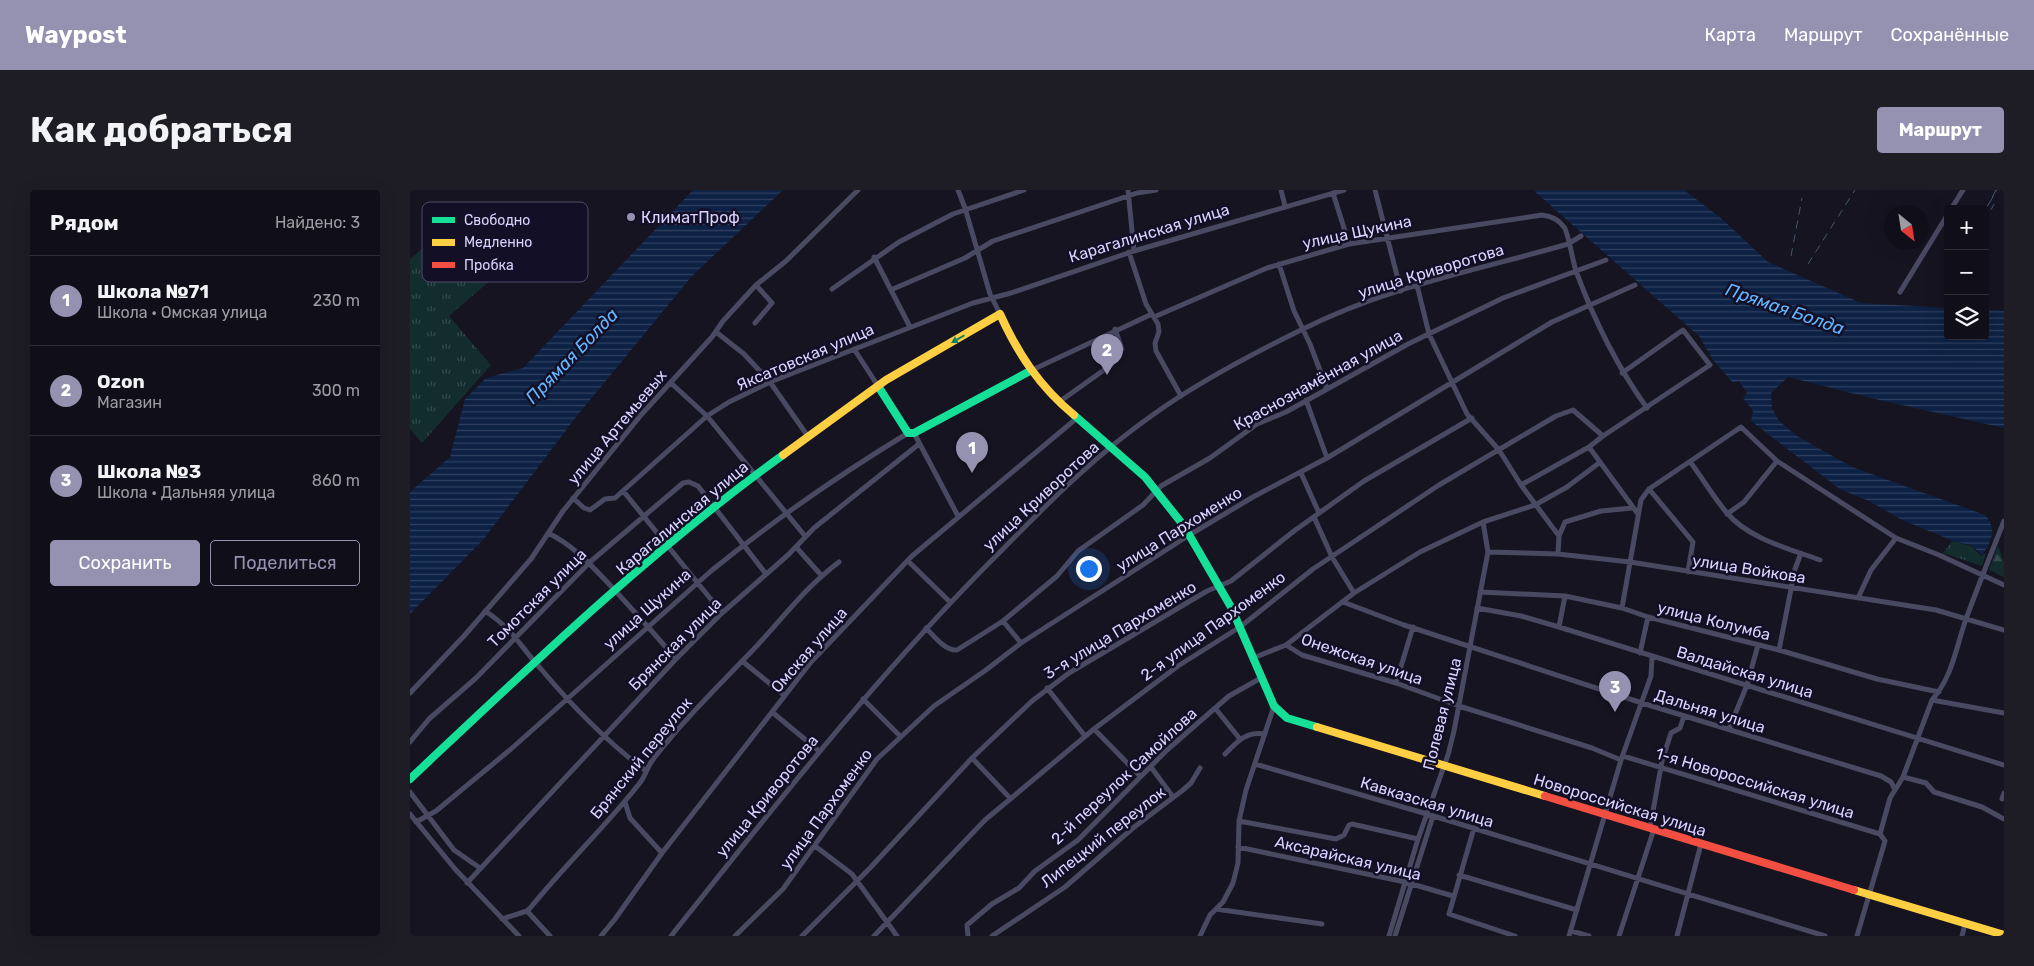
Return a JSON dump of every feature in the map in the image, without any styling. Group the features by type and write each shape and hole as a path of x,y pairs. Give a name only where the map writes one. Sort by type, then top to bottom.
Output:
{"street":[{"name":"улица Артемьевых","path":"410,693 531,559 573,498 716,332 723,321 756,286 858,190"},
{"path":"958,190 966,208 993,298 1000,314"},
{"path":"832,290 874,257 898,242 966,208 1024,190"},
{"path":"893,289 978,251 993,241 1129,193 1156,190"},
{"path":"1281,190 1285,206"},
{"name":"Карагалинская улица","path":"993,298 1131,252 1324,193 1344,190"},
{"path":"1375,190 1401,291"},
{"path":"1954,205 1963,190"},
{"path":"1129,193 1131,252 1135,276 1159,332 1155,343 1156,352 1181,396"},
{"path":"1333,193 1349,244"},
{"name":"улица Щукина","path":"416,822 429,815 568,699 743,545 787,513 911,433 1030,371 1115,329 1279,264 1349,244 1542,215 1558,221 1568,234 1568,244"},
{"path":"1900,292 1944,220"},
{"name":"улица Криворотова","path":"671,936 818,751 926,628 1091,462 1150,416 1181,396 1302,329 1352,307 1417,285 1568,244 1581,236"},
{"path":"1568,244 1576,271 1590,305 1622,373 1647,408"},
{"path":"874,257 893,289 910,327"},
{"name":"Краснознамённая улица","path":"926,628 946,648 951,651 957,650 1003,621 1057,576 1078,551 1143,505 1168,481 1210,458 1257,424 1286,412 1429,334 1503,298 1606,260"},
{"path":"1279,264 1294,311 1327,389"},
{"path":"1417,285 1429,334 1450,382 1467,414 1499,450 1521,485 1559,536"},
{"name":"улица Пархоменко","path":"735,936 783,889 863,776 900,736 934,706 1021,643 1253,497 1327,458 1552,322 1635,285"},
{"path":"754,323 772,302 756,286"},
{"name":"Яксатовская улица","path":"573,498 584,508 590,510 604,499 615,498 624,492 707,416 729,402 770,382 910,327 993,298"},
{"name":"Карагалинская улица","path":"410,779 535,662 616,590 756,474 807,435 878,386 1000,314"},
{"name":"Новороссийская улица","path":"1000,314 1030,371 1059,402 1112,447 1157,491 1192,534 1240,626 1274,706 1281,714 1294,721 2004,935"},
{"path":"1059,402 1115,360 1122,349 1115,329"},
{"path":"1521,485 1589,448 1603,436 1710,365 1683,330 1622,373"},
{"path":"716,332 744,354 770,382 807,435"},
{"path":"854,349 919,444 958,516"},
{"path":"671,382 707,416 805,536"},
{"path":"1306,400 1327,458"},
{"name":"2-я улица Пархоменко","path":"874,936 985,820 1010,798 1094,729 1178,666 1240,626 1313,569 1439,485 1556,416 1573,410 1603,436"},
{"name":"Омская улица","path":"601,936 662,853 811,662 908,560 958,516 1077,418"},
{"name":"3-я улица Пархоменко","path":"802,936 857,881 972,758 1047,688 1207,591 1231,581 1316,515 1364,481 1472,418"},
{"path":"1622,608 1641,500 1649,489 1691,463 1742,427 1777,461 1896,538 1983,574 2004,585"},
{"name":"Брянская улица","path":"467,883 676,659 722,613 805,536 919,444"},
{"path":"1589,448 1638,514"},
{"path":"1727,514 1744,502 1777,461"},
{"path":"1253,658 1286,645 1354,593 1420,552 1483,522 1536,505 1567,487 1599,463"},
{"path":"1691,463 1727,514 1746,529 1771,542 1820,560"},
{"path":"1301,473 1332,557 1354,593"},
{"name":"Томотская улица","path":"410,742 429,719 476,678 590,562 678,486 689,482 698,486 715,508"},
{"path":"1649,489 1693,542 1688,572"},
{"path":"624,492 722,613"},
{"path":"715,508 766,574"},
{"path":"1558,554 1559,536 1565,522 1601,512 1632,508"},
{"path":"1857,936 1885,841 1880,834 1890,798 1903,777 1916,738 1932,700 1939,692 1955,662 1966,620 2004,521"},
{"name":"Полевая улица","path":"1389,936 1408,883 1418,839 1430,815 1459,706 1488,552 1483,522"},
{"path":"548,533 568,544 590,562 649,626 676,659"},
{"path":"1858,598 1871,570 1896,538"},
{"path":"796,546 821,575"},
{"name":"улица Войкова","path":"1488,552 1558,554 1630,562 1936,610 2004,630"},
{"path":"1779,650 1791,588 1801,553"},
{"path":"908,560 950,602"},
{"name":"Брянский переулок","path":"527,911 625,802 644,779 652,760 685,721 742,661 805,590 838,562"},
{"name":"улица Колумба","path":"1480,592 1565,596 1622,608 1648,617 1779,650 1877,679 1939,692"},
{"path":"1559,627 1565,596"},
{"name":"Дальняя улица","path":"1343,602 1470,647 1642,703 1881,776 1891,782 1896,790"},
{"name":"Валдайская улица","path":"1477,608 1520,616 1559,627 2004,765"},
{"path":"485,611 516,636 535,662 604,736 646,771"},
{"path":"1640,653 1648,617"},
{"path":"1003,621 1021,643"},
{"path":"1396,683 1413,627"},
{"name":"Онежская улица","path":"1286,645 1302,655 1396,683 1459,706"},
{"path":"1729,729 1747,685 1758,646"},
{"path":"1589,936 1570,934 1604,814 1651,676 1652,657"},
{"path":"742,661 784,695"},
{"name":"2-й переулок Самойлова","path":"968,936 967,925 973,918 1019,888 1035,870 1073,844 1140,776 1215,708 1229,696 1261,678"},
{"path":"1047,688 1086,736"},
{"path":"863,699 900,736"},
{"path":"1932,700 2004,713"},
{"path":"1200,936 1210,915 1234,883 1239,821 1274,706"},
{"name":"1-я Новороссийская улица","path":"1459,706 1622,758 1662,768 1880,834"},
{"path":"1215,708 1240,739"},
{"path":"772,712 818,751"},
{"path":"1619,936 1652,828 1662,768 1671,733 1680,728 1684,716"},
{"path":"1094,729 1140,776"},
{"path":"1225,754 1240,739 1254,732 1265,734"},
{"path":"972,758 1010,798"},
{"name":"Кавказская улица","path":"1255,764 1474,828 1688,895"},
{"path":"1151,767 1173,798"},
{"name":"Липецкий переулок","path":"992,936 1065,887 1133,828 1191,783 1200,768"},
{"path":"1903,777 1926,783 1934,792 1982,807 2004,819"},
{"path":"410,792 454,850 480,868"},
{"path":"2002,799 2004,792"},
{"path":"625,802 630,818 662,853"},
{"path":"410,814 467,883 519,936"},
{"path":"1396,936 1408,883 1430,815"},
{"path":"1239,821 1336,839 1344,835 1349,825 1352,824 1418,839"},
{"path":"1474,828 1449,911 1452,916 1514,936"},
{"path":"1677,936 1701,844"},
{"path":"815,846 845,867 897,936"},
{"name":"Аксарайская улица","path":"1238,847 1408,883 1453,896"},
{"path":"1459,875 1577,910"},
{"path":"1688,895 1807,933 1826,936"},
{"path":"1216,909 1322,924"},
{"path":"502,919 527,911 550,936"},
{"path":"1962,936 1965,924"}],"green space":[{"path":"422,249 422,282 489,282 449,316 491,365 422,443 410,429 410,259"},
{"path":"1952,541 1971,546 1981,556 1986,553 1982,566 1943,553"},
{"path":"1998,545 2004,563 2004,577 1989,570"}],"water":[{"name":"Прямая Болда","path":"693,190 783,190 692,276 576,417 483,540 410,614 410,492 450,457 465,399 486,378 523,368"},
{"name":"Прямая Болда","path":"1533,190 1684,190 1722,219 1768,262 1861,303 1944,308 1944,340 1989,340 1989,310 2004,311 2004,428 1788,377 1771,393 1772,408 1779,421 1797,436 1852,467 1985,515 1991,525 1992,535 1982,555 1971,545 1956,542 1902,520 1869,501 1841,490 1751,421 1753,411 1743,398 1747,393 1739,381 1733,383 1713,360 1699,336"}],"railway":[{"path":"1808,264 1855,190"},
{"path":"1996,190 1986,209 1997,190"},
{"path":"1791,256 1802,198"},
{"path":"1989,214 1994,204"}],"traffic: fast":[{"path":"878,386 908,433 914,433 1030,371"},
{"path":"1074,415 1145,477 1184,526 1231,607 1274,706 1287,718 1317,727"},
{"path":"410,779 546,652 638,570 686,530 783,455"}],"traffic: slow":[{"path":"783,455 886,380 1000,314 1014,343 1031,369 1051,393 1074,415"},
{"path":"1317,727 1545,796"},
{"path":"1854,890 2004,935"}],"traffic: jam":[{"path":"1545,796 1854,890"}],"place":[{"name":"КлиматПроф","path":"631,217"},
{"name":"Ozon","path":"1107,375"},
{"name":"Школа №71","path":"972,473"},
{"name":"Школа №3","path":"1615,712"}]}
